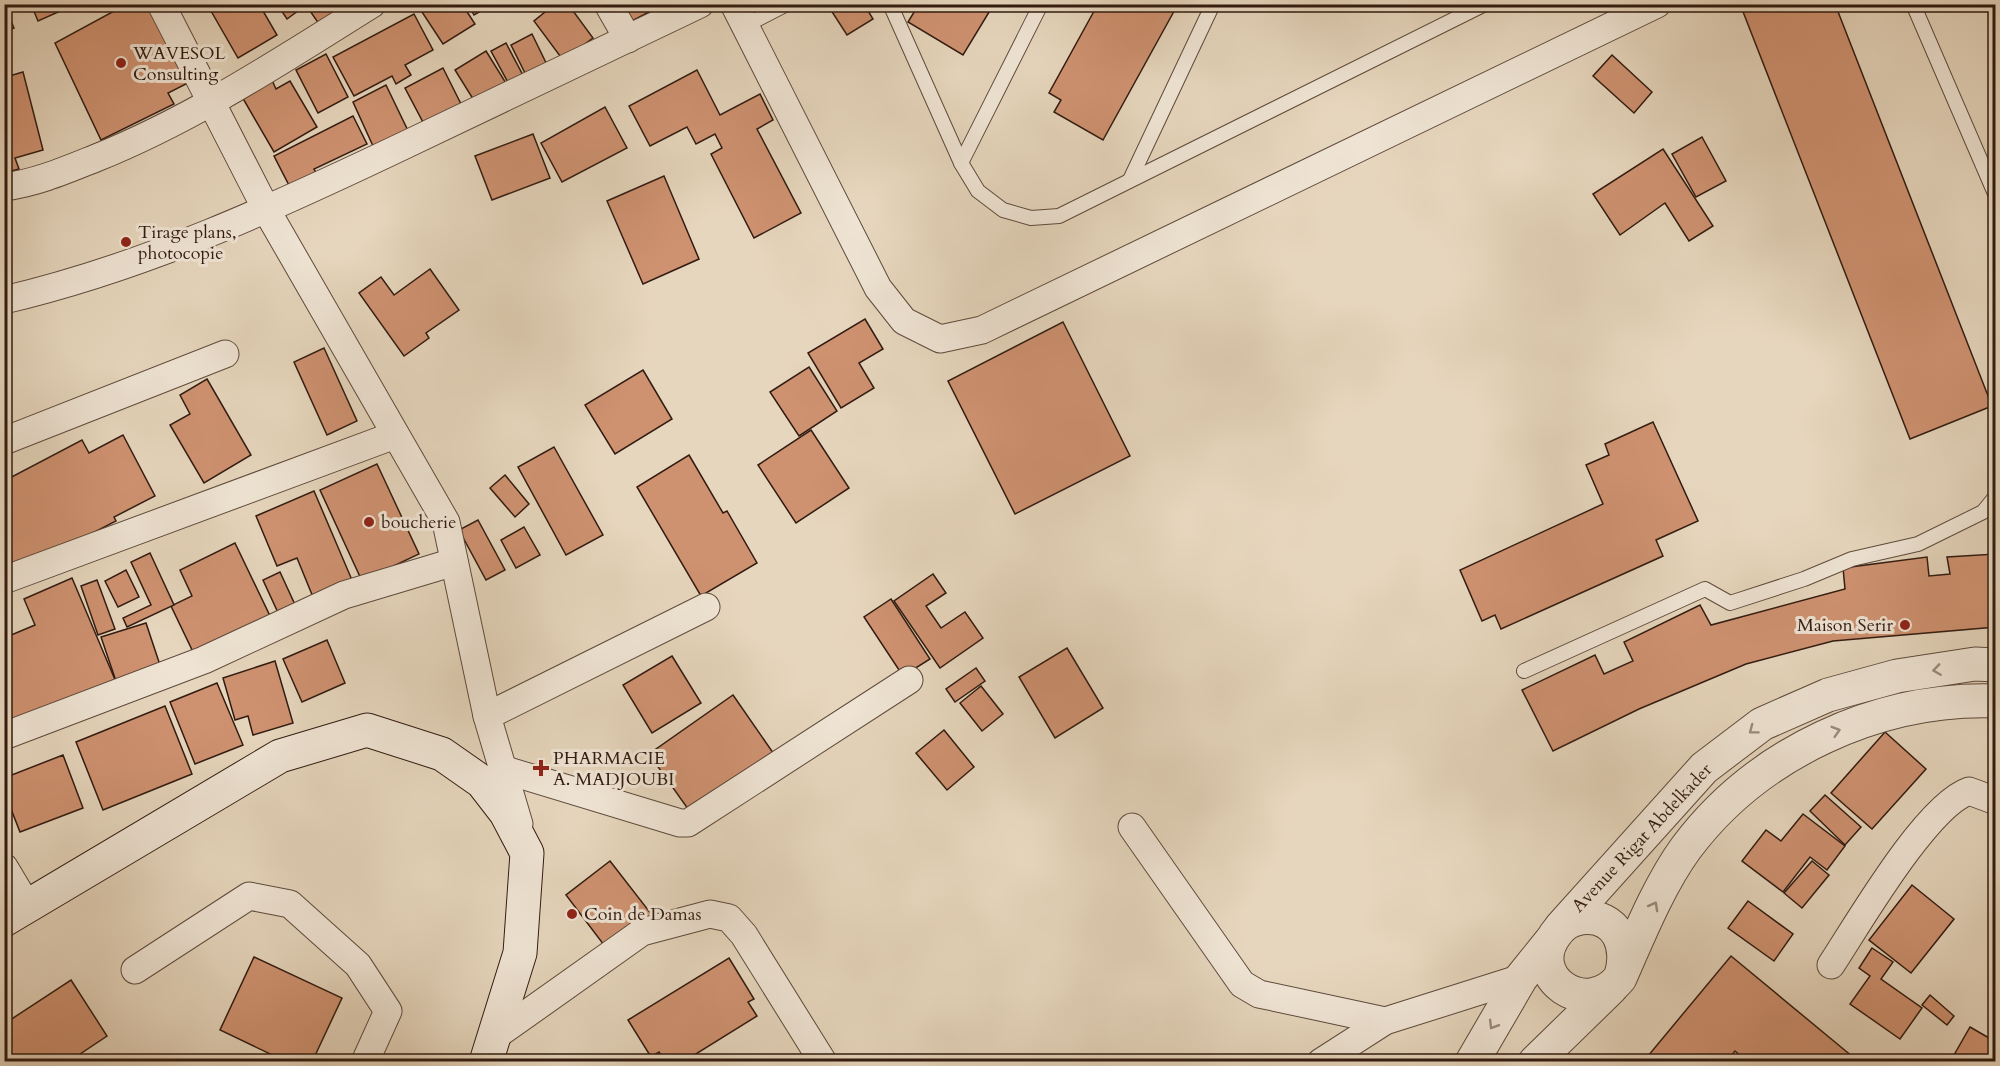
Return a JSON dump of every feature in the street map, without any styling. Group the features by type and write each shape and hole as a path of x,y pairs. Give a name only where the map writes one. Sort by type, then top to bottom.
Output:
{"street":[{"path":"161,4 267,211 446,522 487,716 527,853 520,953 490,1049"},
{"path":"4,187 27,184 75,167 123,147 212,104 372,4"},
{"path":"608,4 628,39"},
{"path":"4,300 50,289 124,266 267,211 700,4"},
{"path":"739,15 878,288 904,321 940,339 982,330 1657,4"},
{"path":"4,441 225,354"},
{"path":"4,580 395,435"},
{"path":"4,736 204,660 344,595 454,562"},
{"path":"487,716 706,607"},
{"name":"Avenue Rigat Abdelkader","path":"1472,1062 1521,978 1555,934 1704,768 1761,724 1828,695 1897,676 1975,664 1995,665"},
{"path":"502,769 680,823 688,823 909,680"},
{"path":"1535,1062 1617,981 1625,965 1625,949 1620,936 1611,926 1600,920 1585,918 1572,920 1555,934 1548,968 1554,980 1565,990 1589,996 1602,993 1617,981 1646,919 1686,848 1721,809 1765,770 1822,736 1901,711 1962,700 1995,701"},
{"path":"4,867 16,914 280,756 367,730 442,754 482,782 506,813 527,853"},
{"path":"1831,965 1882,886 1934,817 1954,796 1969,791 1995,801"},
{"path":"1132,827 1242,984 1259,994 1385,1021"},
{"path":"135,970 249,896 290,904 358,965 388,1011 365,1062"},
{"path":"490,1049 642,932 710,914 729,918 744,935 824,1062"},
{"path":"1321,1062 1385,1021 1521,978"}],"lane":[{"path":"739,15 787,4"},
{"path":"890,4 961,163 978,191 1003,210 1031,218 1059,216 1485,4"},
{"path":"961,163 1041,4"},
{"path":"1130,180 1213,4"},
{"path":"1913,4 1995,196"},
{"path":"1524,671 1705,589 1730,603 1804,579 1852,558 1918,544 1983,512 1995,496"}],"building":[{"path":"4,4 14,28 4,32"},
{"path":"31,4 76,4 38,21"},
{"name":"WAVESOL Consulting","path":"127,4 150,4 188,83 168,93 174,104 101,140 55,43"},
{"path":"207,4 259,4 277,35 238,58"},
{"path":"277,4 336,4 339,10 319,24 306,5 287,19"},
{"path":"427,4 462,4 475,24 443,44 420,9"},
{"path":"468,4 493,4 474,15"},
{"path":"512,4 525,4 515,10"},
{"path":"555,4 568,4 593,38 563,60 534,21"},
{"path":"623,4 664,4 632,21"},
{"path":"827,4 864,4 873,19 847,35"},
{"path":"919,4 994,4 963,55 908,22"},
{"path":"1098,4 1178,4 1103,140 1054,112 1061,100 1049,93"},
{"path":"1740,4 1835,4 1992,406 1910,439"},
{"path":"414,14 433,50 405,65 411,75 396,84 392,76 354,96 333,57"},
{"path":"532,34 549,69 528,79 511,45"},
{"path":"506,43 526,81 511,88 491,51"},
{"path":"486,51 509,88 478,107 455,70"},
{"path":"326,54 348,97 318,113 296,70"},
{"path":"1612,55 1652,92 1634,113 1593,76"},
{"path":"443,68 462,106 425,126 405,88"},
{"path":"4,70 6,77 23,72 43,150 15,158 19,169 4,173"},
{"path":"697,70 720,115 760,94 773,120 757,129 801,213 754,238 711,154 722,148 715,134 696,144 687,127 650,146 629,106"},
{"path":"271,78 276,89 290,81 317,127 274,152 241,95"},
{"path":"386,85 412,139 373,146 353,102"},
{"path":"605,107 627,148 562,182 541,143"},
{"path":"353,116 367,144 314,169 320,180 293,193 274,156"},
{"path":"533,134 550,178 492,200 475,156"},
{"path":"1702,137 1726,181 1696,197 1672,154"},
{"path":"1663,149 1713,226 1689,241 1665,203 1620,235 1593,194"},
{"path":"664,176 699,259 643,284 607,201"},
{"path":"430,269 459,310 426,333 429,338 404,356 359,293 381,277 394,295"},
{"path":"865,319 883,349 859,363 874,388 841,408 808,353"},
{"path":"1063,322 1130,456 1015,514 948,381"},
{"path":"324,348 357,421 327,435 294,362"},
{"path":"809,367 837,411 799,436 770,392"},
{"path":"643,370 672,419 615,454 585,405"},
{"path":"207,379 251,455 204,483 170,425 190,414 180,395"},
{"path":"1653,422 1698,521 1656,540 1663,556 1501,629 1495,615 1482,621 1460,570 1603,504 1586,465 1609,455 1605,444"},
{"path":"811,430 849,488 796,523 758,465"},
{"path":"123,435 155,496 114,517 116,521 6,578 4,481 82,440 89,453"},
{"path":"554,447 603,535 566,555 518,467"},
{"path":"689,455 723,513 727,511 757,563 701,596 637,487"},
{"name":"boucherie","path":"377,464 419,554 362,581 320,490"},
{"path":"505,475 529,504 515,517 490,488"},
{"path":"314,491 352,580 313,597 297,558 277,566 256,516"},
{"path":"478,520 505,570 486,580 459,530"},
{"path":"524,527 540,555 516,568 501,540"},
{"path":"235,543 271,618 195,656 171,606 192,596 180,570"},
{"path":"150,553 174,605 127,627 123,618 151,605 131,562"},
{"path":"1996,554 1996,627 1833,641 1746,664 1639,709 1553,751 1522,690 1595,655 1604,674 1633,661 1624,642 1700,605 1711,625 1845,589 1843,568 1927,557 1929,576 1950,574 1947,557"},
{"path":"126,570 139,597 118,607 105,581"},
{"path":"280,572 297,609 280,617 263,580"},
{"path":"933,574 946,593 926,606 941,628 965,612 983,638 940,668 894,601"},
{"path":"72,578 116,682 4,731 4,638 35,625 24,599"},
{"path":"97,580 115,629 98,635 81,586"},
{"path":"891,599 930,659 903,676 864,617"},
{"path":"146,623 162,671 118,687 101,637"},
{"path":"327,640 345,683 302,702 283,659"},
{"path":"1067,648 1103,708 1055,738 1019,677"},
{"path":"672,656 701,703 652,733 623,685"},
{"path":"275,661 293,723 253,735 248,716 235,720 223,678"},
{"path":"976,668 985,681 955,702 946,689"},
{"path":"217,683 243,745 195,764 170,702"},
{"path":"981,686 1003,714 982,731 960,703"},
{"path":"733,695 776,757 693,816 649,754"},
{"path":"165,706 192,774 103,810 76,742"},
{"path":"944,730 974,767 947,790 916,753"},
{"path":"1885,732 1926,769 1872,829 1831,793"},
{"path":"63,755 83,808 20,832 4,791 4,778"},
{"path":"1825,795 1861,827 1845,845 1810,811"},
{"path":"1803,814 1845,846 1827,870 1810,857 1783,892 1742,861 1766,830 1781,841"},
{"path":"610,861 652,915 607,949 566,895"},
{"path":"1812,861 1829,875 1802,908 1784,893"},
{"path":"1912,885 1954,919 1911,973 1869,940"},
{"path":"1748,901 1793,934 1774,961 1728,928"},
{"path":"1872,948 1893,962 1881,979 1922,1008 1900,1039 1850,1004 1870,976 1859,968"},
{"path":"1731,956 1859,1062 1748,1062 1735,1051 1726,1062 1643,1062"},
{"path":"254,957 342,998 312,1062 287,1062 220,1030"},
{"path":"729,958 754,999 748,1002 757,1016 683,1062 665,1062 659,1052 651,1057 628,1020"},
{"path":"71,980 107,1036 68,1062 4,1062 4,1024"},
{"path":"1930,995 1954,1016 1947,1025 1922,1005"},
{"path":"1970,1027 1996,1042 1996,1062 1950,1062"}],"place":[{"name":"WAVESOL Consulting","path":"121,63"},
{"name":"Tirage plans, photocopie","path":"126,242"},
{"name":"boucherie","path":"369,522"},
{"name":"Maison Serir","path":"1905,625"},
{"name":"PHARMACIE A. MADJOUBI","path":"541,768"},
{"name":"Coin de Damas","path":"572,914"}]}
